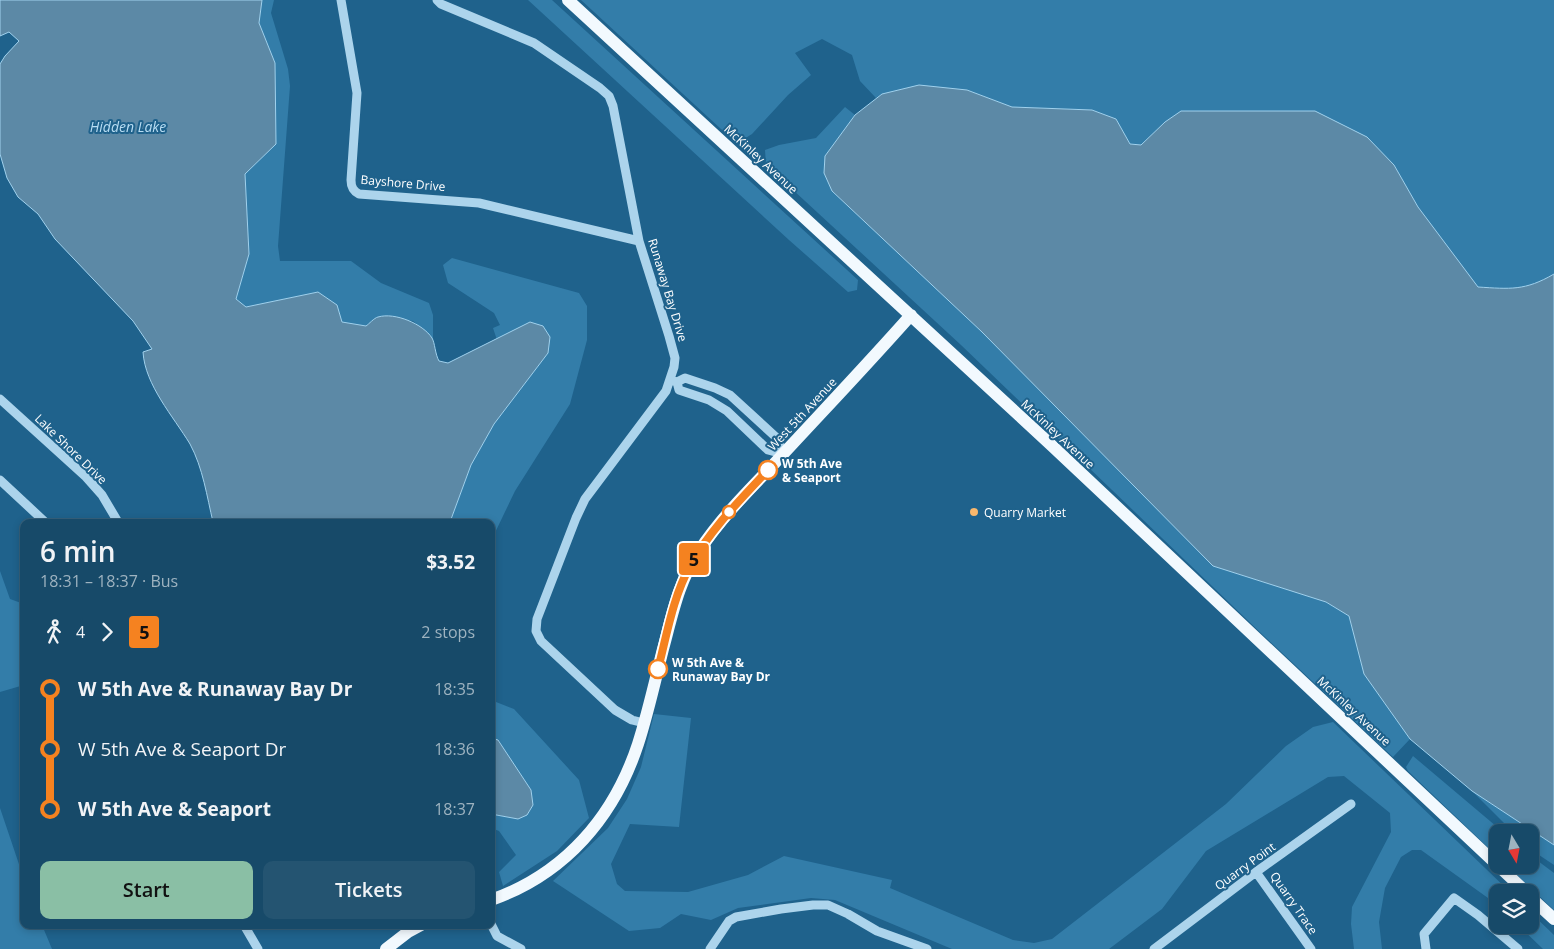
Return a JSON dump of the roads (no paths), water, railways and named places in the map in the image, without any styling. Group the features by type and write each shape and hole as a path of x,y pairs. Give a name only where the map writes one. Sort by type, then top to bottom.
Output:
{"main road":[{"name":"McKinley Avenue","path":"568,0 911,316 1517,884"},
{"name":"West 5th Avenue","path":"495,898 538,878 559,863 588,836 612,804 638,743 673,608 690,567 699,551 731,510 911,316"},
{"path":"1539,905 1554,919"},
{"path":"386,949 414,929"}],"street":[{"name":"Bayshore Drive","path":"341,0 357,93 350,180 354,191 359,194 479,203 639,241"},
{"name":"Runaway Bay Drive","path":"437,0 441,4 524,38 544,49 592,82 608,96 613,106 639,241 675,358 674,381 585,499 537,619 536,630 541,641 615,710 632,720 644,723"},
{"path":"685,378 730,395 778,440 783,454 768,450 728,411 709,400 679,390 674,381 685,378"},
{"name":"Lake Shore Drive","path":"0,399 86,477 102,495 116,519"},
{"path":"0,480 42,519"},
{"name":"Quarry Point","path":"1154,949 1256,872 1351,804"},
{"name":"Quarry Trace","path":"1256,872 1311,949"},
{"path":"1426,949 1424,934 1454,898 1478,914 1518,949"},
{"path":"710,949 729,921 736,917 813,905 828,905 877,931 927,949"},
{"path":"246,929 258,949"},
{"path":"493,929 496,936 521,949"}],"water":[{"name":"Hidden Lake","path":"0,0 262,0 259,23 275,63 276,144 245,174 249,254 236,299 246,307 318,292 337,305 342,322 366,326 376,318 385,316 408,320 428,333 434,343 439,361 448,363 530,322 543,326 550,337 548,353 494,424 471,465 451,519 212,519 204,483 194,453 161,400 149,376 143,352 152,349 133,321 55,239 38,214 18,197 7,178 0,154 0,64 19,41 9,32 0,36"},
{"path":"919,85 967,90 1012,107 1092,110 1116,119 1130,144 1141,145 1165,122 1181,111 1315,111 1367,137 1394,165 1418,207 1478,287 1517,288 1544,280 1554,274 1554,845 1539,835 1539,824 1522,824 1472,791 1410,739 1364,674 1349,616 1326,602 1213,566 982,332 832,191 824,173 825,156 855,115 882,94"},
{"path":"495,739 498,740 531,790 533,805 527,815 518,819 495,815"}],"place":[{"name":"W 5th Ave & Seaport","path":"768,470"},
{"name":"Quarry Market","path":"974,512"},
{"name":"W 5th Ave & Runaway Bay Dr","path":"658,669"}]}
